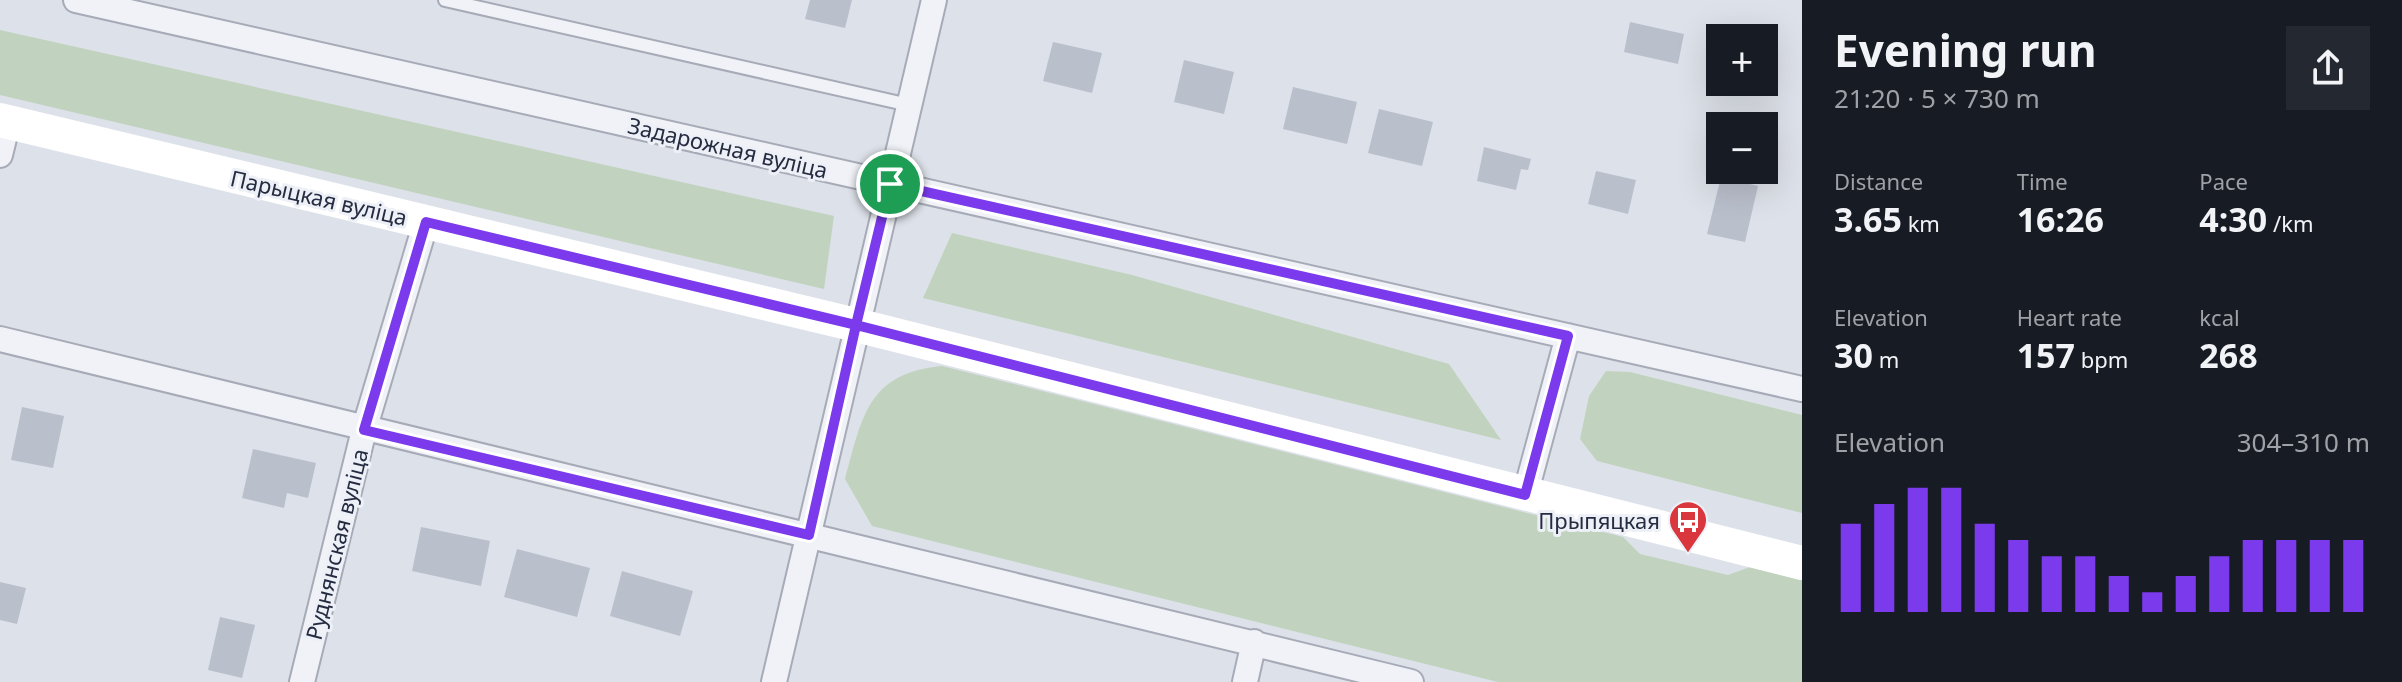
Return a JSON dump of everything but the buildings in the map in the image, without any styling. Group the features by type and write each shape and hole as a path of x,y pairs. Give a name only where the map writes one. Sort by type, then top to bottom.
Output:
{"main road":[{"name":"Парыцкая вуліца","path":"4,121 856,325 1802,563"}],"street":[{"name":"Задарожная вуліца","path":"76,0 1802,389"},
{"path":"774,682 934,0"},
{"path":"0,155 4,121"},
{"name":"Руднянская вуліца","path":"302,682 364,430 426,222"},
{"path":"1525,495 1568,336"},
{"path":"0,339 364,430 1411,682"},
{"path":"1245,682 1254,642"}],"lane":[{"path":"445,0 909,105"}],"green space":[{"path":"0,30 834,216 824,289 0,95"},
{"path":"952,233 1132,275 1449,364 1501,440 923,298"},
{"path":"942,366 1623,537 1640,554 1728,575 1750,567 1802,580 1802,682 1498,682 872,526 845,479 863,418 883,389 898,378 917,370"},
{"path":"1606,371 1630,372 1802,415 1802,513 1597,461 1580,439 1589,396"}],"place":[{"name":"Прыпяцкая","path":"1688,554"}],"route":[{"path":"890,184 856,325 426,222 364,430 809,535 856,325 1525,495 1568,336 890,184"}]}
